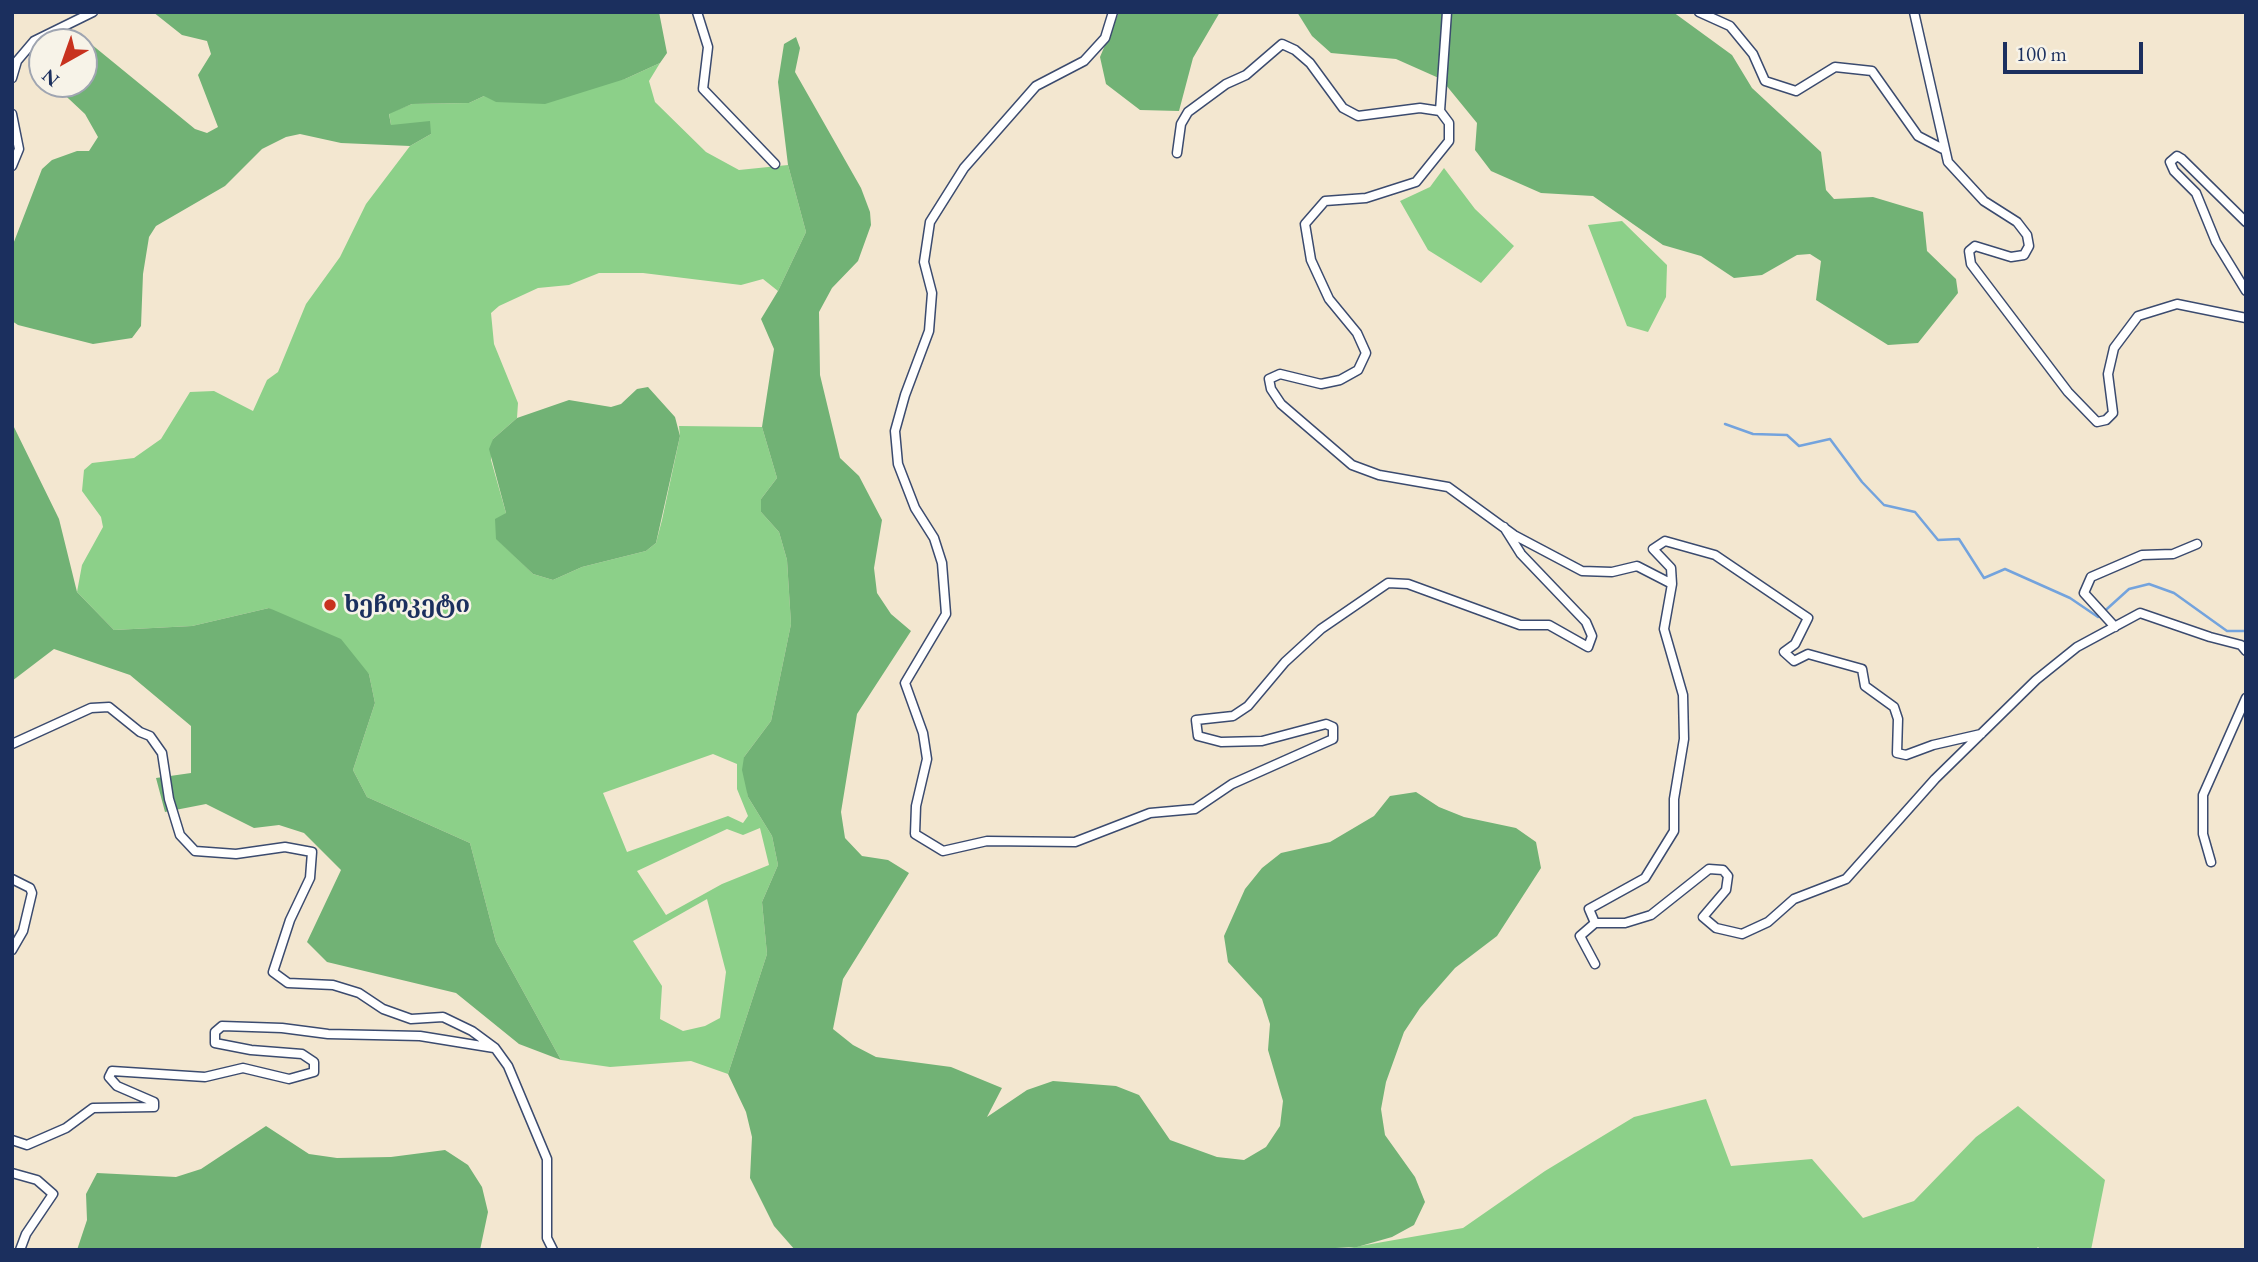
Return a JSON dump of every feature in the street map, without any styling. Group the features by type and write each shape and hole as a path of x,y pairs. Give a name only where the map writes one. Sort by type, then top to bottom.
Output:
{"street":[{"path":"12,78 17,61 34,41 93,12"},
{"path":"697,12 708,47 703,89 775,164"},
{"path":"1113,12 1105,38 1084,61 1036,86 964,168 930,222 925,262 932,293 929,331 905,395 895,431 898,464 915,508 934,538 942,563 946,614 905,683 923,733 927,759 916,806 915,834 943,851 987,841 1074,842 1150,813 1195,809 1232,784 1332,739 1333,727 1326,724 1262,741 1221,742 1198,736 1196,720 1233,716 1248,706 1285,662 1321,629 1388,583 1408,584 1520,625 1549,625 1588,647 1592,636 1586,622 1521,554 1504,527"},
{"path":"1447,12 1440,111 1448,123 1449,141 1416,182 1366,198 1325,201 1305,224 1311,260 1329,299 1357,333 1366,353 1358,370 1340,380 1321,384 1280,374 1269,379 1271,389 1281,404 1352,465 1379,475 1448,487 1504,527 1582,571 1612,572 1637,566 1672,584"},
{"path":"1699,12 1730,26 1753,54 1765,81 1796,91 1835,67 1872,71 1918,136 1943,149"},
{"path":"1914,12 1948,162 1984,201 2017,222 2027,235 2029,246 2024,255 2011,257 1975,246 1969,251 1971,264 2068,392 2097,422 2106,420 2113,413 2108,374 2114,348 2138,316 2177,304 2246,318"},
{"path":"1177,153 1181,124 1188,112 1226,84 1246,75 1282,44 1296,50 1310,63 1343,108 1358,116 1420,108 1440,111"},
{"path":"12,114 19,149 12,166"},
{"path":"2246,222 2182,159 2177,156 2170,162 2174,171 2196,193 2216,242 2246,291"},
{"path":"1595,923 1589,909 1645,878 1674,831 1674,799 1684,739 1684,706 1664,629 1672,584 1671,568 1653,550 1665,541 1715,555 1808,618 1795,644 1784,652 1794,661 1808,654 1862,669 1865,686 1894,707 1898,719 1897,753 1906,754 1981,734"},
{"path":"2115,626 2084,593 2091,577 2142,555 2173,554 2197,544"},
{"path":"1595,964 1580,936 1595,923 1625,923 1651,915 1709,869 1723,870 1728,876 1726,890 1703,917 1716,928 1742,934 1768,922 1794,899 1846,879 1981,734 2036,680 2077,647 2140,613 2241,645 2246,650"},
{"path":"2211,862 2203,834 2203,795 2246,698"},
{"path":"12,744 91,708 109,707 140,732 150,736 162,753 169,799 180,835 195,851 236,854 285,847 312,852 310,878 290,920 274,972 288,983 333,985 359,993 383,1009 411,1019 443,1017 472,1031 495,1048 508,1066 547,1158 547,1238 553,1250"},
{"path":"12,879 30,888 32,893 23,931 12,950"},
{"path":"12,1140 27,1145 66,1128 93,1108 154,1107 154,1102 117,1086 109,1077 112,1071 205,1077 243,1068 289,1079 314,1072 314,1062 302,1054 251,1051 215,1043 215,1032 222,1026 282,1027 328,1034 419,1036 495,1048"},
{"path":"12,1173 37,1180 53,1194 26,1234 20,1250"}],"green space":[{"path":"153,12 659,12 667,53 660,63 625,79 545,104 496,102 484,96 469,103 412,104 389,114 391,125 430,121 431,134 410,146 341,143 300,134 286,137 262,149 225,186 156,226 149,237 143,274 141,326 132,338 93,344 18,325 12,321 12,247 42,169 52,160 77,151 89,151 98,137 85,114 68,98 98,98 98,50 195,129 207,133 218,127 198,75 211,54 207,41 182,35"},
{"path":"1119,12 1220,12 1193,58 1179,111 1140,110 1106,84 1100,57"},
{"path":"1297,12 1673,12 1732,55 1752,88 1821,152 1826,190 1834,199 1873,197 1923,212 1927,251 1956,279 1958,293 1918,343 1888,345 1816,300 1821,261 1810,254 1797,255 1762,275 1734,278 1701,256 1663,245 1593,196 1541,193 1491,171 1475,150 1477,123 1441,79 1396,59 1331,53 1312,36"},
{"path":"796,37 800,48 795,72 861,188 870,212 871,225 858,261 832,288 819,312 820,375 840,458 859,476 882,520 874,568 877,593 891,614 911,631 857,714 841,812 845,838 862,856 888,860 909,873 843,979 833,1029 853,1045 876,1057 951,1067 1002,1088 987,1117 1027,1090 1053,1081 1116,1086 1139,1095 1170,1140 1217,1157 1244,1160 1266,1147 1280,1126 1283,1101 1268,1050 1270,1024 1262,999 1228,962 1224,936 1245,889 1262,868 1281,853 1330,842 1374,816 1390,796 1416,792 1439,807 1464,817 1516,828 1536,842 1541,868 1497,936 1455,968 1420,1008 1404,1032 1386,1082 1381,1109 1385,1135 1415,1177 1425,1202 1414,1225 1392,1237 1357,1247 1293,1250 795,1250 774,1226 750,1178 752,1137 746,1112 728,1074 767,954 762,902 778,865 772,836 748,797 742,770 744,757 771,721 791,624 787,560 779,532 761,512 761,499 777,478 762,427 774,349 761,319 778,291 806,232 788,165 778,82 784,44"},
{"path":"660,63 649,81 655,102 706,152 739,170 788,165 806,232 778,291 763,279 741,285 643,273 599,273 569,285 538,288 499,306 491,313 494,344 518,403 517,418 493,439 491,460 506,513 496,538 533,574 553,580 582,567 646,551 656,543 680,436 679,426 762,427 777,478 761,499 761,512 779,532 787,560 791,624 771,721 744,757 748,797 772,836 778,865 762,902 767,954 728,1074 691,1061 610,1067 561,1060 496,942 470,843 367,797 353,770 375,703 369,674 269,608 192,626 114,630 77,592 82,565 103,527 101,517 82,491 84,470 92,463 134,458 161,439 190,392 214,391 253,411 267,380 278,372 306,304 340,257 366,204 410,146 431,134 391,125 389,113 412,104 469,103 484,96 625,79","holes":["713,754 737,764 737,789 748,816 743,823 728,816 627,852 603,793","760,828 769,865 722,884 666,915 637,871 727,829 743,835","707,899 726,972 720,1018 705,1026 683,1031 660,1019 662,986 633,941"]},
{"path":"1444,168 1475,209 1514,246 1481,283 1428,250 1400,201 1430,187"},
{"path":"1622,221 1667,265 1666,297 1648,332 1627,326 1588,225"},
{"path":"648,387 675,417 680,436 656,543 646,551 582,567 553,580 533,574 496,539 495,519 506,513 489,449 493,439 517,418 569,400 611,407 621,404 637,389"},
{"path":"12,423 59,519 77,592 114,630 192,626 269,608 341,639 369,674 375,703 353,770 367,797 470,843 496,942 561,1060 519,1044 456,993 327,962 307,942 341,870 304,833 279,825 254,828 206,804 165,812 156,778 191,773 191,726 130,675 54,649 12,681"},
{"path":"1706,1099 1731,1166 1812,1159 1863,1218 1914,1201 1976,1137 2018,1106 2105,1180 2091,1250 2041,1250 2038,1247 2035,1250 1337,1250 1463,1228 1545,1171 1634,1117"},
{"path":"266,1126 309,1154 337,1158 391,1157 445,1150 468,1165 482,1187 488,1212 480,1250 77,1250 87,1220 86,1194 97,1173 176,1177 201,1169"}],"waterway":[{"path":"1725,424 1753,434 1787,435 1799,446 1830,439 1862,482 1884,505 1915,512 1938,540 1959,539 1984,578 2005,569 2070,598 2098,617 2129,589 2149,584 2174,593 2227,631 2246,631"}],"place":[{"name":"ხეჩოკეტი","path":"330,605"}]}
